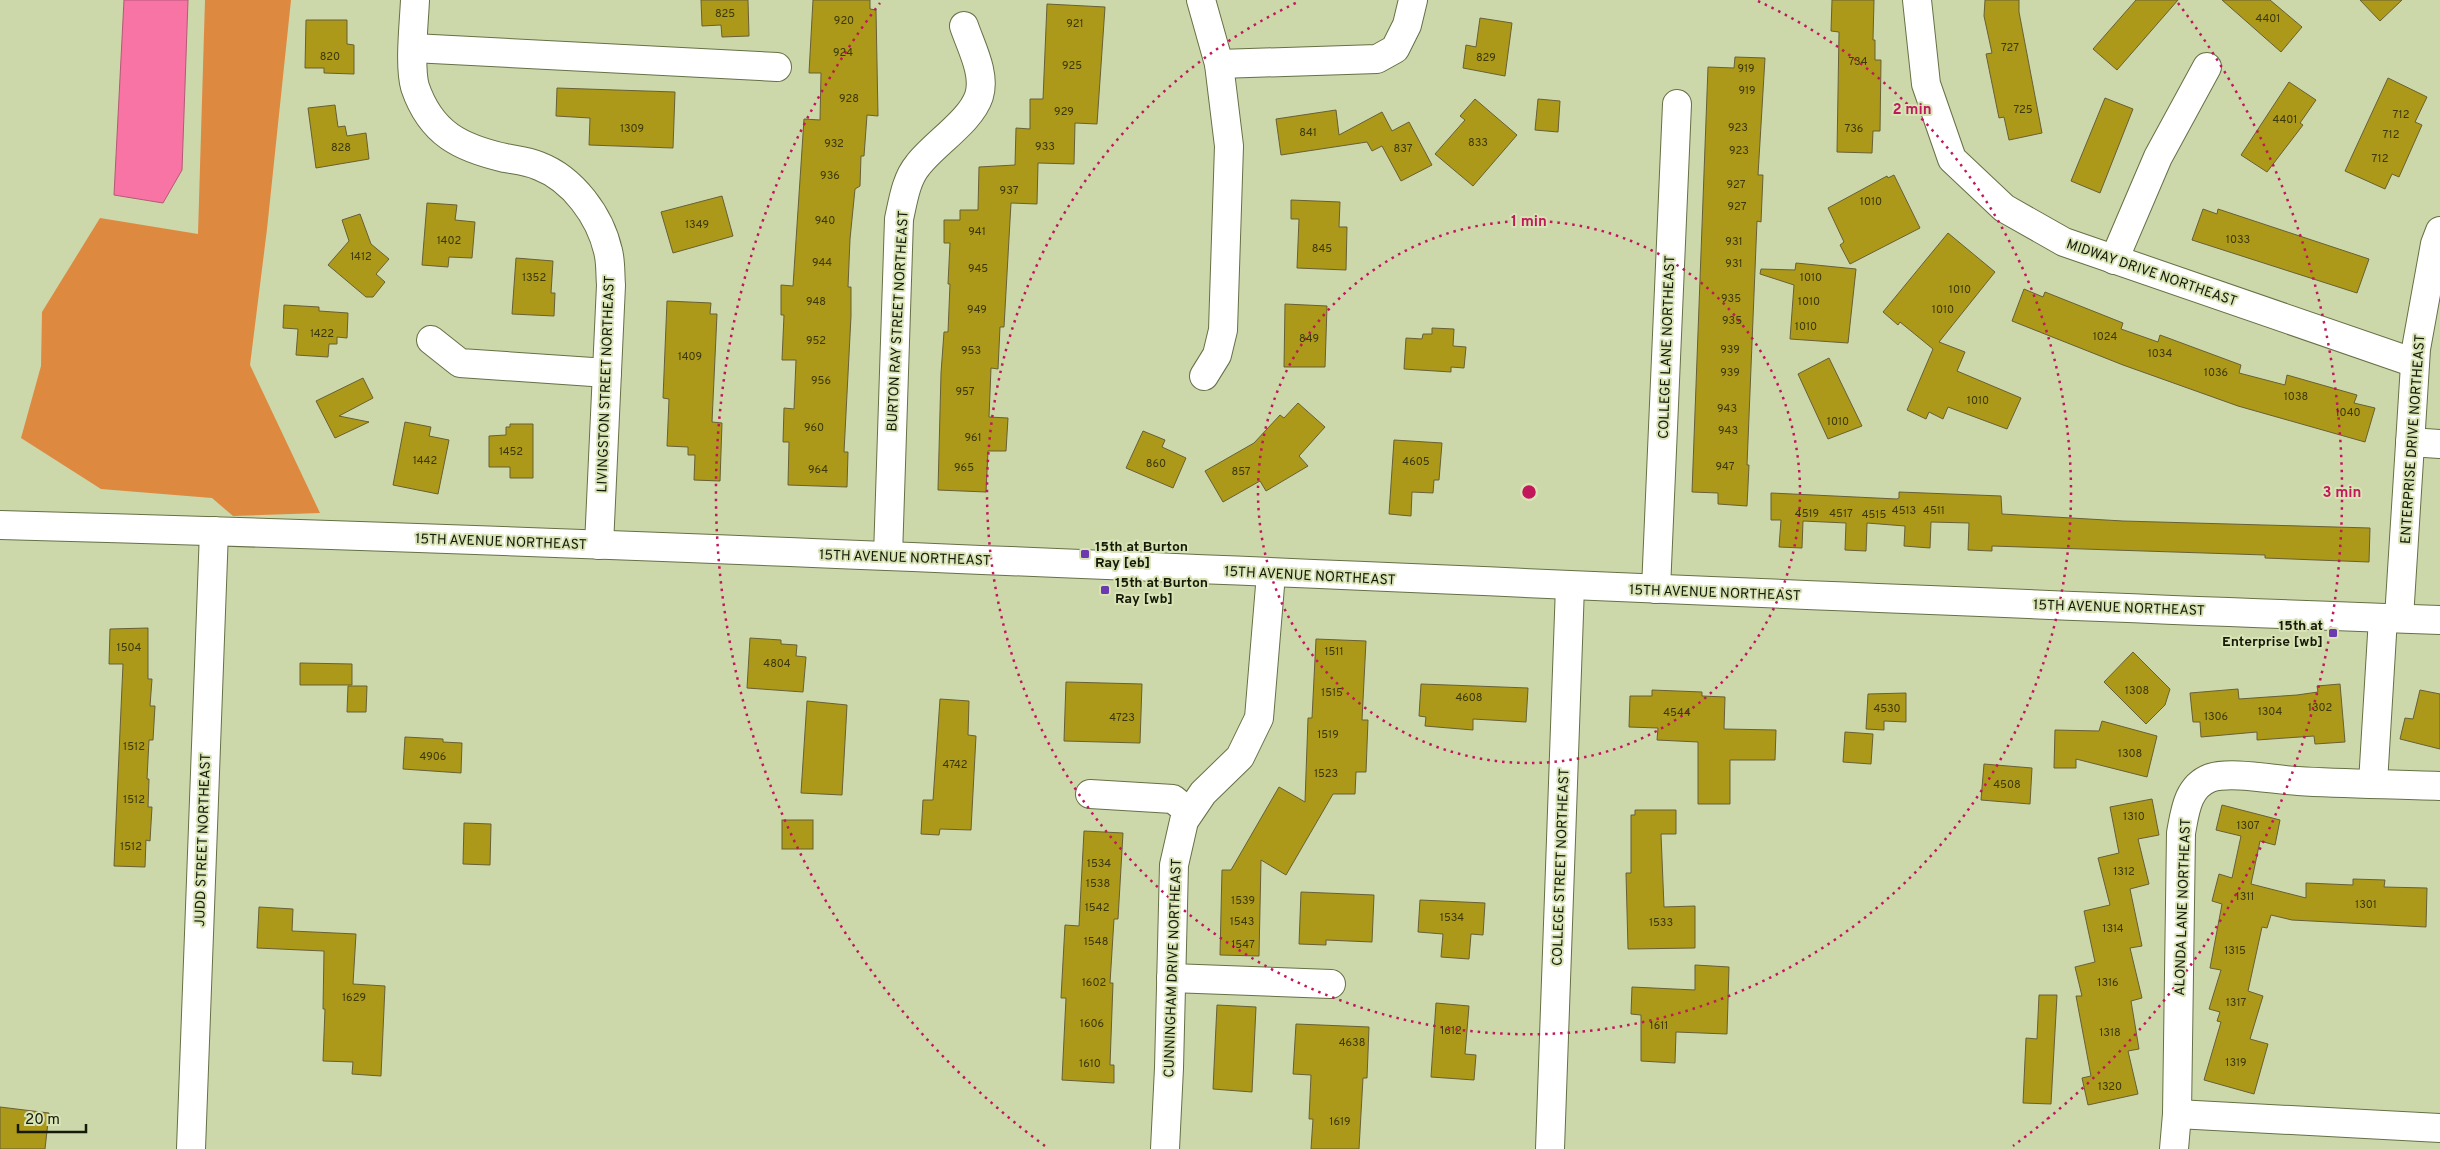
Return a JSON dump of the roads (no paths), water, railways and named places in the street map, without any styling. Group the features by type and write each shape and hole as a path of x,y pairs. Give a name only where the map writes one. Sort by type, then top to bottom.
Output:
{"street":[{"name":"LIVINGSTON STREET NORTHEAST","path":"415,0 413,48 415,86 427,114 442,133 475,151 539,166 574,188 595,218 608,251 611,285 599,545"},
{"path":"1200,0 1219,64 1229,146 1223,330 1217,355 1204,376"},
{"path":"1219,64 1377,59 1395,49 1407,25 1413,0"},
{"name":"MIDWAY DRIVE NORTHEAST","path":"1917,0 1926,84 1952,159 2004,208 2064,242 2415,363"},
{"name":"BURTON RAY STREET NORTHEAST","path":"888,556 899,218 905,192 917,166 964,118 979,96 980,72 964,26"},
{"path":"413,48 777,67"},
{"path":"2114,260 2158,157 2208,67"},
{"name":"COLLEGE LANE NORTHEAST","path":"1656,589 1677,104"},
{"name":"ENTERPRISE DRIVE NORTHEAST","path":"2391,618 2410,442 2415,363 2435,244 2440,231"},
{"path":"431,340 460,363 607,373"},
{"path":"2410,442 2440,444"},
{"name":"15TH AVENUE NORTHEAST","path":"0,525 888,556 1271,574 2440,620"},
{"name":"JUDD STREET NORTHEAST","path":"191,1149 214,531"},
{"name":"CUNNINGHAM DRIVE NORTHEAST","path":"1165,1149 1174,865 1184,821 1202,793 1240,757 1259,718 1271,574"},
{"name":"COLLEGE STREET NORTHEAST","path":"1550,1149 1570,586"},
{"path":"2373,783 2391,618"},
{"name":"ALONDA LANE NORTHEAST","path":"2174,1149 2177,1114 2181,833 2186,807 2194,789 2210,778 2237,776 2297,781 2440,786"},
{"path":"1090,794 1173,799 1190,812"},
{"path":"1171,978 1331,984"},
{"path":"2177,1114 2440,1128"}],"place":[{"name":"15th at Burton Ray [eb]","path":"1085,554"},
{"name":"15th at Burton Ray [wb]","path":"1105,590"},
{"name":"15th at Enterprise [wb]","path":"2333,633"}]}
